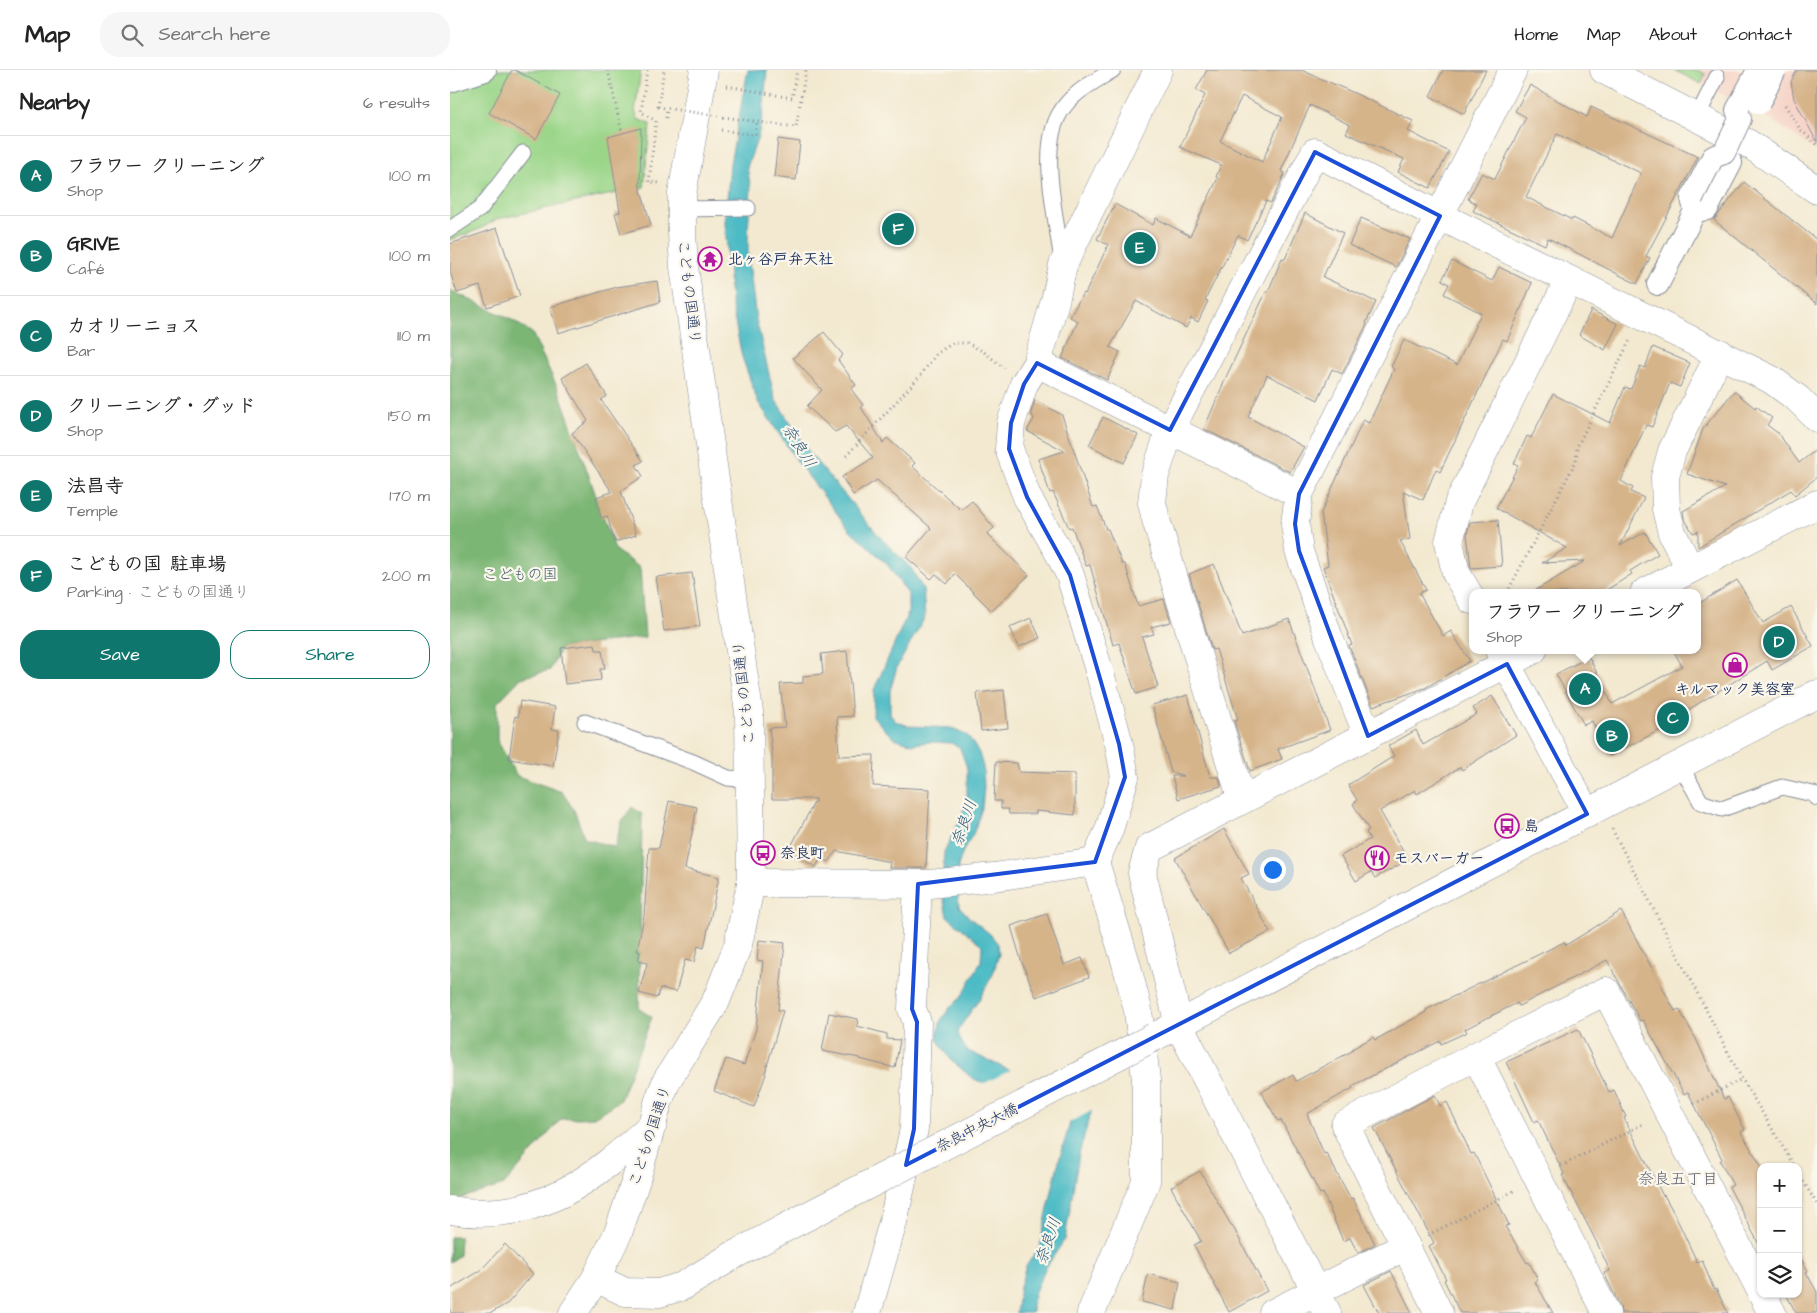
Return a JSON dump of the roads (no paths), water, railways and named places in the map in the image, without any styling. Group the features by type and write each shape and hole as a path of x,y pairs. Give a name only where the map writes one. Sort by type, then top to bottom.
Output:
{"street":[{"path":"450,81 485,70"},
{"path":"1091,1313 1146,1181 1146,1080 1138,1010 1126,963 1095,862 1109,830 1125,777 1120,744 1070,575 1026,497 1009,449 1011,423 1055,301 1063,265 1158,70"},
{"path":"1368,736 1329,638 1299,551 1296,524 1299,494 1513,70"},
{"path":"1604,70 1749,144 1817,190"},
{"path":"1658,284 1698,206 1713,157 1724,152 1740,119 1737,110 1758,70"},
{"path":"1740,119 1751,118 1775,70"},
{"name":"こどもの国通り","path":"573,1313 596,1278 618,1232 667,1080 716,1001 738,945 751,884 749,712 684,267 682,194 714,78"},
{"path":"1242,800 1152,503 1154,474 1170,430 1315,152 1772,380 1798,398 1817,418"},
{"path":"1469,595 1456,573 1449,542 1459,502 1569,280"},
{"path":"1690,569 1672,534 1666,509 1665,477 1672,451 1720,353"},
{"path":"1030,373 1170,430 1299,494"},
{"path":"1652,589 1817,504"},
{"path":"1322,1302 1179,1025 1142,873 1149,848 1368,736 1503,657 1516,654"},
{"path":"1503,657 1587,814"},
{"name":"奈良中央大橋","path":"596,1278 625,1292 659,1293 683,1286 734,1254 1817,694"},
{"path":"751,884 924,884 1095,862"},
{"path":"867,1313 893,1222 914,1128 917,1022 912,1009 924,884"},
{"path":"1440,1313 1345,1125 1476,1056 1606,991 1757,1283"},
{"path":"1476,1056 1606,1313"},
{"path":"450,1210 479,1213 515,1210 550,1200 581,1184 613,1160 653,1124"},
{"path":"1273,1313 1322,1302 1406,1246"},
{"path":"1764,1298 1772,1313"}],"lane":[{"path":"1063,265 1050,171 1050,139 1060,113 1079,92 1113,70"},
{"path":"1697,117 1717,77"},
{"path":"450,229 480,209 523,153"},
{"path":"682,209 748,208"},
{"path":"585,722 685,759 728,778 750,780"},
{"path":"1680,766 1701,802 1722,809 1782,787 1813,794 1817,798"}],"water":[{"name":"奈良川","path":"748,70 767,70 763,113 758,137 747,167 751,189 748,255 756,319 775,399 811,455 881,538 911,568 923,589 925,617 897,667 890,691 890,713 895,721 909,726 951,728 968,736 979,753 983,767 984,788 982,808 974,832 963,851 958,866 958,897 959,906 970,918 990,934 998,944 999,954 993,974 980,998 958,1030 959,1037 966,1050 1092,1109 1079,1154 1065,1239 1045,1269 1036,1289 1032,1302 1032,1313 1016,1313 1020,1287 1026,1266 1039,1248 1059,1160 1070,1123 972,1078 951,1060 937,1039 941,1020 952,1005 961,998 981,961 982,945 947,916 942,892 944,852 961,817 967,798 967,768 960,748 951,743 929,742 913,744 896,739 873,716 874,690 908,613 908,594 887,564 849,529 799,464 758,402 742,357 731,302 725,223 730,164"}],"place":[{"name":"こどもの国 駐車場","path":"898,229"},
{"name":"法昌寺","path":"1140,248"},
{"name":"北ヶ谷戸弁天社","path":"710,259"},
{"name":"クリーニング・グッド","path":"1779,642"},
{"name":"キルマック美容室","path":"1735,665"},
{"name":"フラワー クリーニング","path":"1585,689"},
{"name":"カオリーニョス","path":"1673,718"},
{"name":"GRIVE","path":"1612,736"},
{"name":"島","path":"1507,826"},
{"name":"奈良町","path":"763,853"},
{"name":"モスバーガー","path":"1377,858"}],"district":[{"name":"奈良五丁目","path":"1678,1179"}],"park label":[{"name":"こどもの国","path":"520,574"}]}
